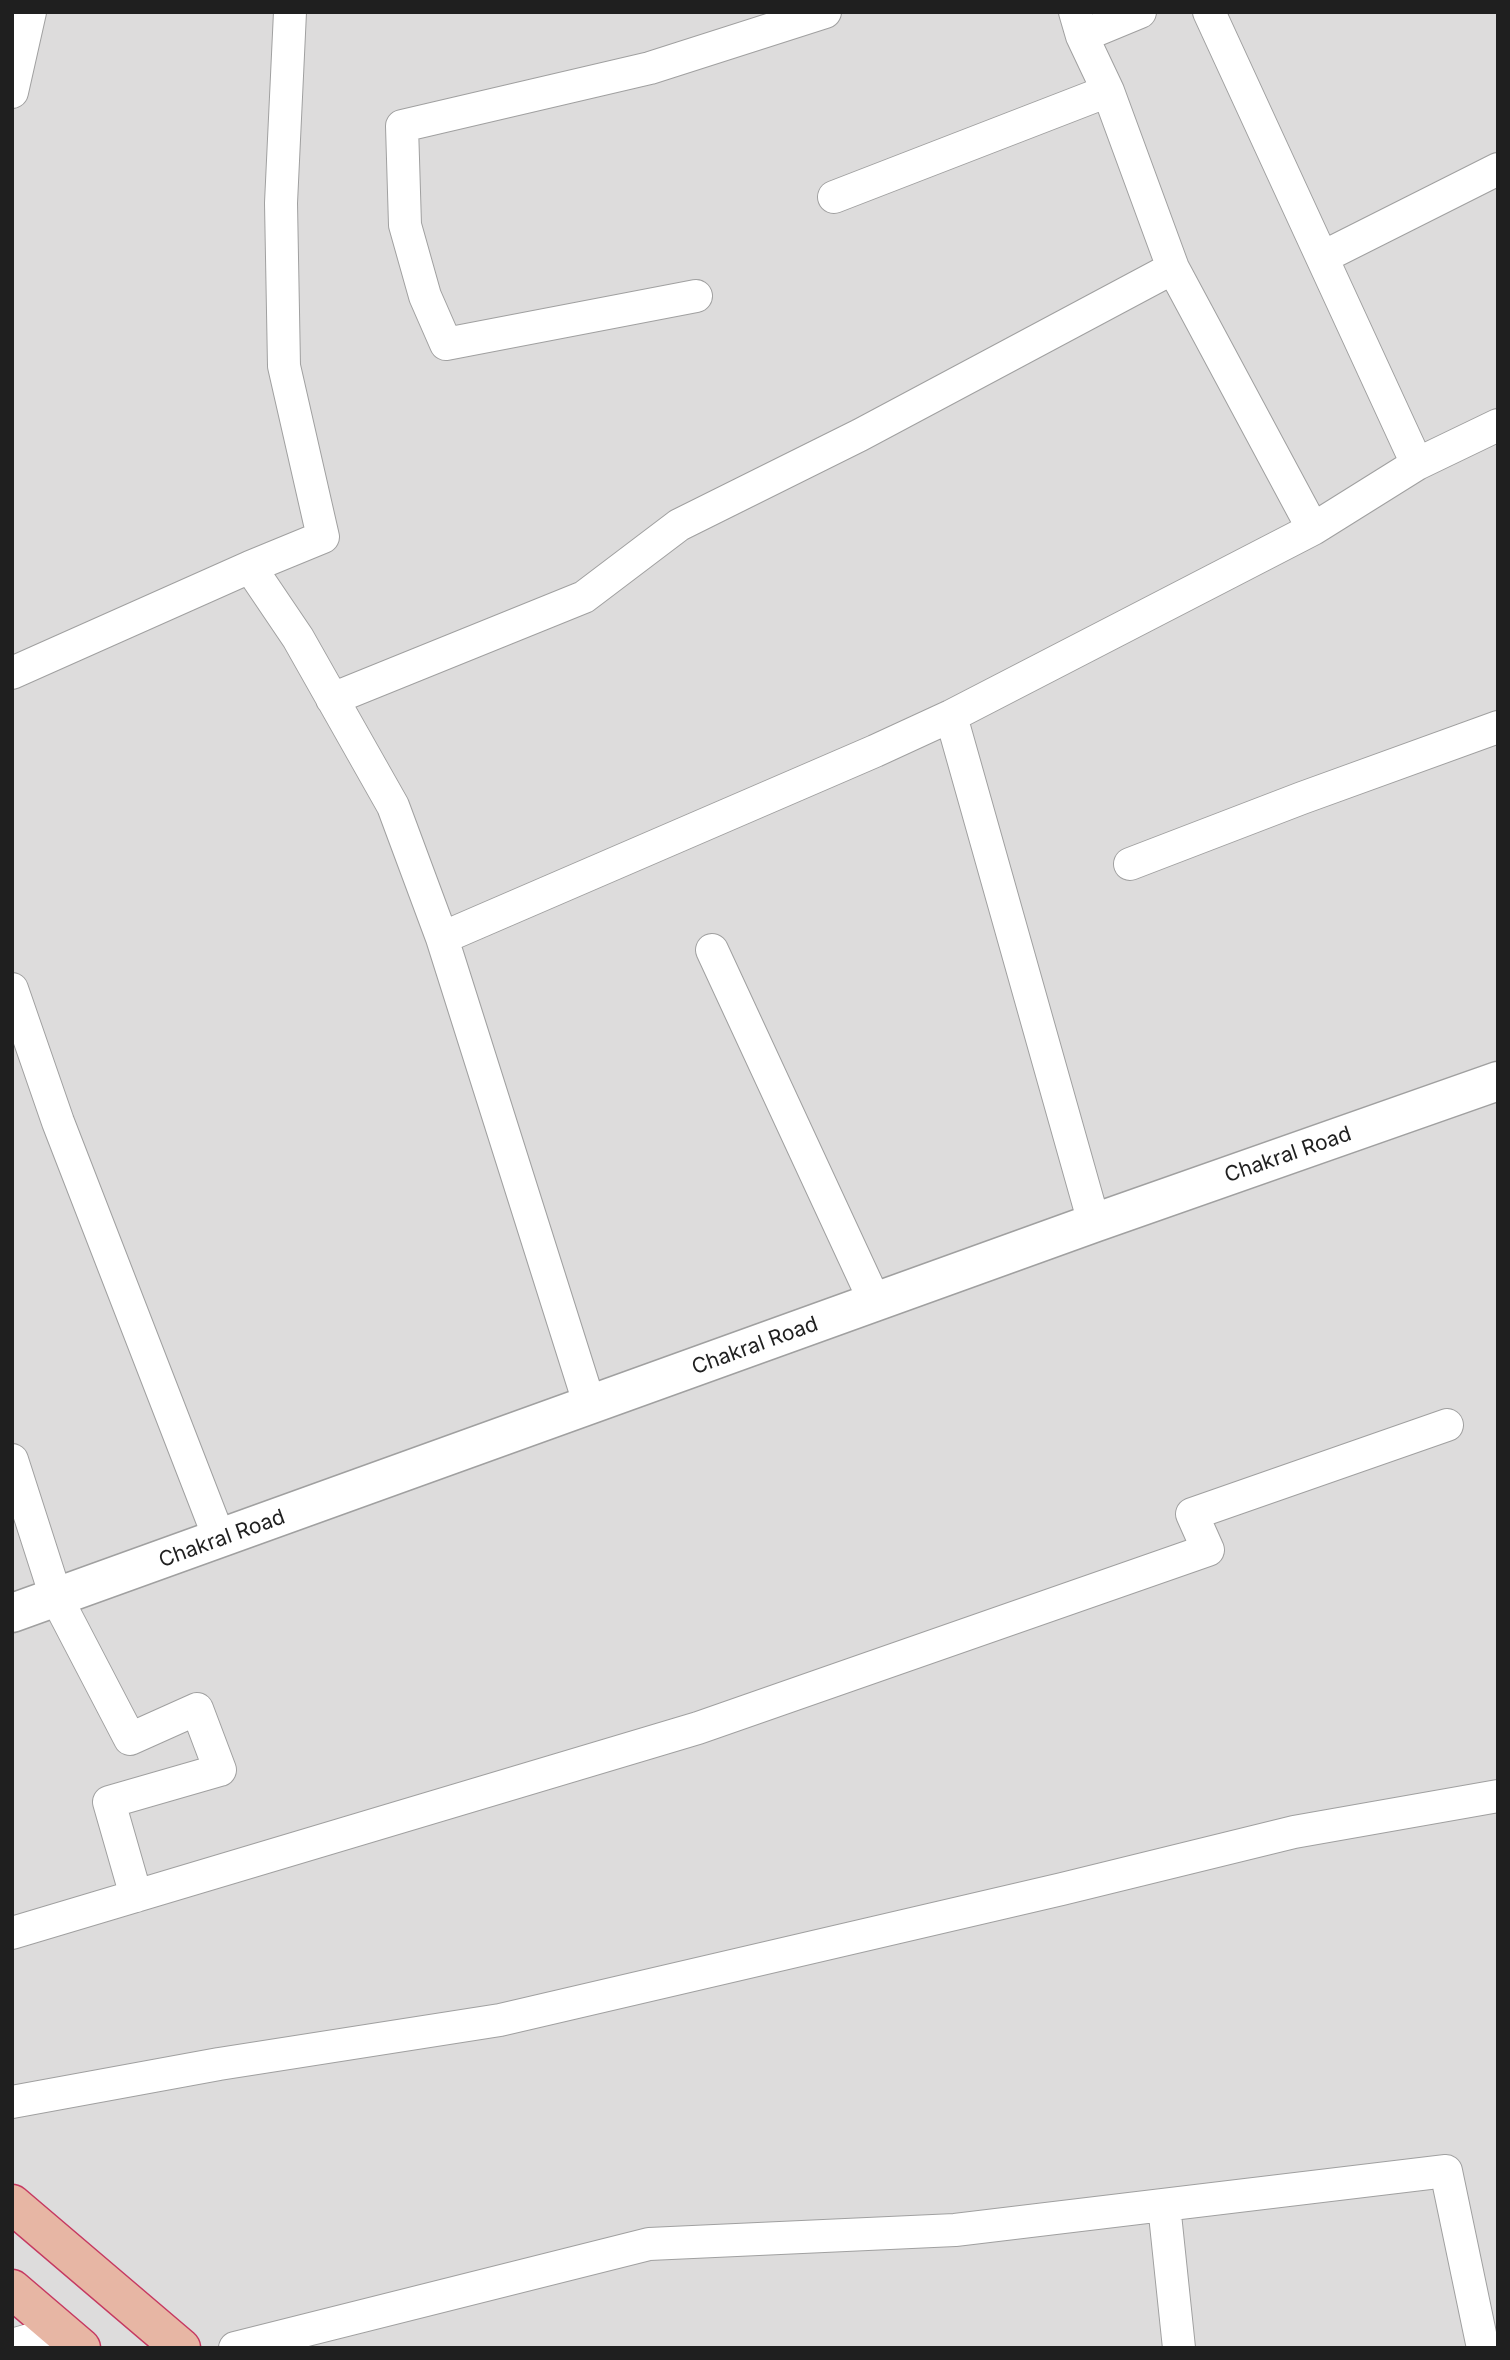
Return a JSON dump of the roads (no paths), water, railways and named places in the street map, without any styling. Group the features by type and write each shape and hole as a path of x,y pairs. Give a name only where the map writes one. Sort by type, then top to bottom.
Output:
{"highway":[{"path":"12,2204 180,2348"},
{"path":"12,2289 71,2339"}],"street":[{"path":"12,92 30,12"},
{"path":"12,673 323,537 284,366 281,203 290,12"},
{"path":"696,296 446,344 425,296 405,225 402,126 650,68 825,12"},
{"path":"1140,12 1079,24 1108,91 1173,268 1312,528"},
{"path":"1209,12 1417,464"},
{"path":"834,197 1108,91"},
{"path":"1323,257 1498,169"},
{"path":"332,699 584,597 679,525 860,435 1173,268"},
{"path":"442,938 951,716 1312,528 1417,464 1498,425"},
{"path":"250,567 298,638 393,806 442,938 590,1406"},
{"path":"951,716 1094,1223"},
{"path":"1130,864 1498,727"},
{"path":"712,950 875,1303"},
{"path":"12,989 58,1122 220,1539"},
{"name":"Chakral Road","path":"12,1613 1094,1223 1498,1081"},
{"path":"12,1933 698,1728 1208,1550 1192,1514 1447,1425"},
{"path":"12,1460 56,1597 130,1739 197,1709 220,1770 109,1802 136,1896"},
{"path":"12,2102 219,2064 500,2020 1294,1832 1498,1796"},
{"path":"235,2348 649,2244 955,2230 1446,2172 1483,2348"},
{"path":"1164,2205 1180,2348"},
{"path":"12,2345 71,2339"}]}
